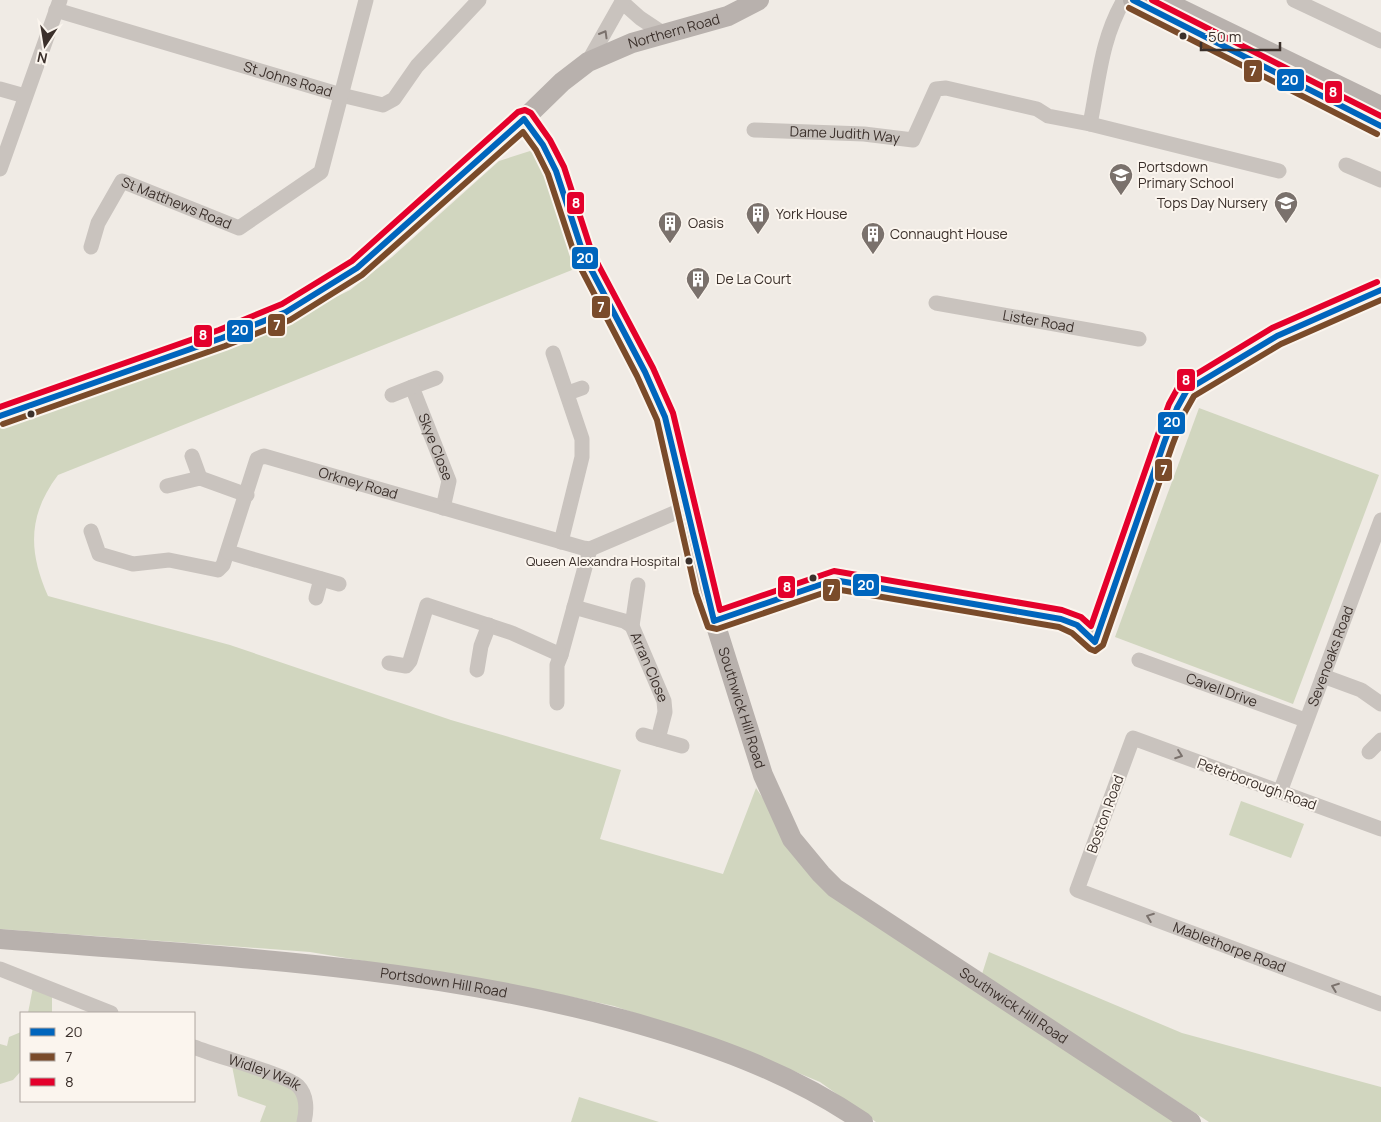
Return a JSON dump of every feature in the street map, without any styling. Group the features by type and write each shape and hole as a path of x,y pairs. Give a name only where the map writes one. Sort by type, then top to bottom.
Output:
{"main road":[{"name":"Northern Road","path":"0,416 222,338 286,312 357,268 524,119 562,82 588,62 632,43 728,16 759,0"},
{"path":"1133,0 1381,126"},
{"path":"1162,0 1381,106"},
{"name":"Southwick Hill Road","path":"524,119 544,145 556,171 584,256 645,372 665,417 714,621 763,775 792,839 820,874 836,888 1191,1122"},
{"name":"Portsdown Hill Road","path":"0,939 218,955 368,970 491,989 569,1005 691,1038 753,1062 811,1090 863,1122"}],"street":[{"name":"St Matthews Road","path":"91,247 98,223 122,180 239,228 321,172 366,0"},
{"name":"St Johns Road","path":"58,5 341,96 376,104 390,103 417,66 479,0"},
{"path":"1124,0 1113,19 1105,43 1090,124 1279,171"},
{"path":"1294,0 1381,41"},
{"path":"588,62 619,2 664,34"},
{"path":"0,169 58,5"},
{"name":"Dame Judith Way","path":"754,130 864,127 913,140 936,89 946,88 1037,109 1048,116 1090,124"},
{"path":"0,89 25,96"},
{"path":"1346,165 1381,180"},
{"path":"714,621 834,580 1061,619 1077,625 1095,642 1164,443 1177,408 1187,390 1277,336 1381,290"},
{"name":"Lister Road","path":"936,303 1139,339"},
{"path":"553,353 575,390 582,438 582,457 561,542"},
{"path":"392,395 436,378"},
{"name":"Skye Close","path":"412,387 449,481 443,508"},
{"path":"192,456 200,478"},
{"name":"Orkney Road","path":"91,531 97,559 133,564 169,560 218,570 223,565 228,552 257,460 264,456 272,456 443,508 590,549"},
{"path":"167,486 200,478 246,494"},
{"path":"557,703 557,665 590,549 686,508"},
{"name":"Sevenoaks Road","path":"1280,792 1305,720 1375,556 1381,520"},
{"path":"228,552 339,584"},
{"path":"316,598 321,579"},
{"name":"Arran Close","path":"638,585 632,626 664,701 665,712 658,739"},
{"path":"389,663 406,666 410,661 427,605 489,625 561,654"},
{"name":"Arran Close","path":"574,607 624,621 632,626"},
{"path":"477,670 481,646 489,625"},
{"name":"Cavell Drive","path":"1139,660 1305,720"},
{"path":"1323,676 1361,690 1381,704"},
{"path":"643,735 682,746"},
{"name":"Peterborough Road","path":"1133,738 1381,830"},
{"name":"Boston Road","path":"1077,890 1133,738"},
{"path":"1369,752 1381,740"},
{"name":"Mablethorpe Road","path":"1077,890 1381,1004"},
{"path":"0,969 108,1012"},
{"name":"Widley Walk","path":"195,1047 291,1081 304,1095 306,1106 304,1122"}],"green space":[{"path":"530,151 541,156 582,266 58,475 41,504 34,534 37,564 48,596 230,645 451,720 621,770 600,839 723,874 756,788 819,883 1181,1122 876,1122 820,1082 736,1047 614,1006 539,990 310,952 0,929 0,427 288,321 350,290 392,257 499,161"},
{"path":"1199,408 1379,475 1293,704 1115,637"},
{"path":"1241,801 1304,824 1291,858 1229,835"},
{"path":"989,952 1182,1033 1381,1087 1381,1122 1209,1122 982,974"},
{"path":"33,987 52,994 52,1012 28,1012"},
{"path":"20,1032 20,1072 13,1080 0,1084 0,1044 7,1046 9,1037"},
{"path":"232,1066 287,1084 299,1094 300,1122 260,1122 266,1106 238,1096"},
{"path":"579,1097 659,1122 571,1122"}],"transit line":[{"name":"20","path":"1133,0 1381,126"},
{"name":"8","path":"1152,0 1381,116"},
{"name":"7","path":"1129,8 1377,134"},
{"name":"8","path":"0,407 219,330 282,304 352,261 518,112 525,110 531,113 550,140 564,167 592,253 653,368 673,413 720,610 834,571 1062,610 1081,617 1091,626 1169,404 1180,384 1272,328 1377,282"},
{"name":"20","path":"0,416 222,338 286,312 357,268 524,119 543,145 556,171 584,256 645,372 665,417 714,621 834,580 1061,619 1077,625 1095,642 1164,443 1177,408 1187,390 1277,336 1381,290"},
{"name":"7","path":"3,424 225,346 290,320 362,275 523,132 536,150 548,174 576,259 637,376 657,420 696,593 708,627 717,629 835,589 1059,627 1072,633 1090,649 1095,651 1103,645 1172,446 1185,412 1194,396 1281,344 1381,300"}],"place":[{"name":"Portsdown Primary School","path":"1121,196"},
{"name":"Tops Day Nursery","path":"1286,224"},
{"name":"York House","path":"758,235"},
{"name":"Oasis","path":"670,244"},
{"name":"Connaught House","path":"873,255"},
{"name":"De La Court","path":"698,300"},
{"name":"Queen Alexandra Hospital","path":"689,561"}]}
